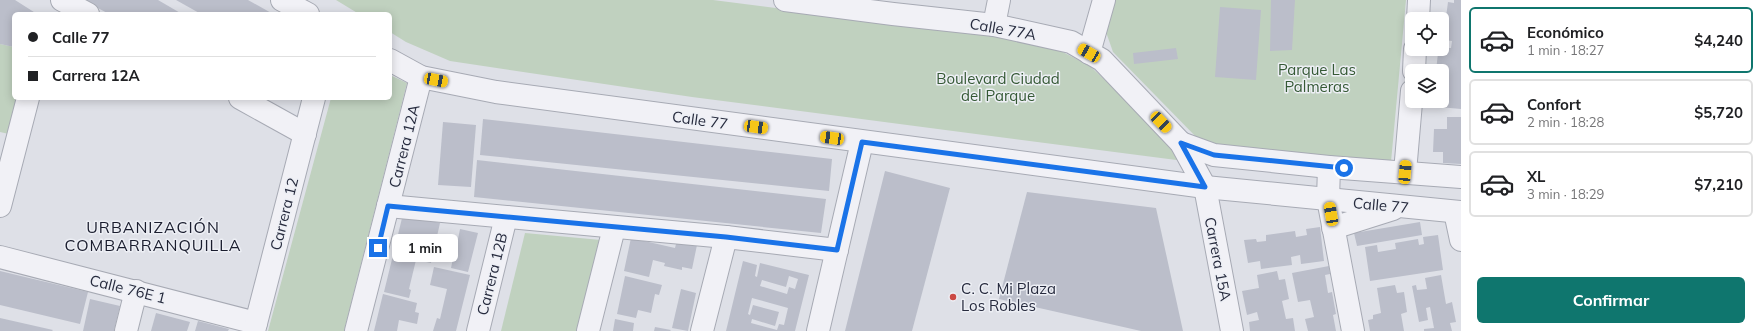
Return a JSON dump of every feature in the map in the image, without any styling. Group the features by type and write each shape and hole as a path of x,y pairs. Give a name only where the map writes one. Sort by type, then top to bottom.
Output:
{"street":[{"path":"51,12 54,0"},
{"path":"62,0 84,12"},
{"path":"282,0 304,12"},
{"name":"Calle 77A","path":"786,0 895,7 994,25 1071,42 1102,60 1181,143"},
{"path":"994,25 999,0"},
{"path":"1089,53 1104,0"},
{"path":"1419,12 1420,0"},
{"name":"Calle 77","path":"392,61 422,77 496,92 1205,187 1458,212"},
{"name":"Carrera 12A","path":"356,331 422,77"},
{"path":"0,206 27,100"},
{"path":"244,100 305,134"},
{"name":"Carrera 12","path":"255,327 314,100"},
{"path":"1405,172 1411,108"},
{"path":"818,331 862,142"},
{"path":"1181,143 1214,155 1329,166 1461,176"},
{"path":"1181,143 1205,187"},
{"path":"1329,166 1328,200 1353,331"},
{"name":"Carrera 15A","path":"1205,187 1232,331"},
{"path":"388,206 614,228 726,237 837,250"},
{"path":"1333,228 1402,207"},
{"path":"1458,212 1461,240"},
{"name":"Carrera 12B","path":"478,331 506,217"},
{"path":"588,331 614,228"},
{"path":"702,331 726,237"},
{"name":"Calle 76E 1","path":"0,258 136,291 255,327"},
{"path":"126,331 136,291"}],"green space":[{"name":"Boulevard Ciudad del Parque","path":"336,0 713,0 1009,38 1049,45 1090,66 1127,101 1184,161 692,97 450,61 406,42 392,33 392,12 356,12"},
{"name":"Parque Las Palmeras","path":"1113,0 1406,0 1391,162 1214,148 1200,141 1113,52 1106,32"},
{"path":"0,44 12,47 12,100 18,100 9,134 0,132"},
{"path":"392,76 407,83 344,331 268,331 330,100 392,100"},
{"path":"525,233 601,240 577,331 501,331"}],"building":[{"path":"0,0 15,0 34,12 12,12 12,47 0,44"},
{"path":"83,0 158,0 179,12 105,12"},
{"path":"176,0 248,0 269,12 197,12"},
{"path":"1271,0 1295,0 1292,50 1270,51"},
{"path":"1454,0 1461,0 1461,109 1449,108 1449,64 1437,64 1438,56 1449,56 1449,48 1451,48 1452,41 1449,41 1449,12 1447,12 1448,2 1454,3"},
{"path":"1220,7 1261,10 1256,80 1215,77"},
{"path":"1176,48 1178,59 1134,64 1133,53"},
{"path":"1447,117 1461,117 1461,164 1443,163 1443,152 1433,152 1434,129 1447,129"},
{"path":"483,119 832,159 829,191 480,155"},
{"path":"443,122 476,125 471,187 438,185"},
{"path":"477,160 826,199 821,233 474,197"},
{"path":"885,171 950,188 912,331 845,331"},
{"path":"1027,192 1156,208 1183,331 1141,331 999,299"},
{"path":"403,214 440,223 431,263 416,260 409,289 411,290 409,298 384,292"},
{"path":"1420,222 1422,235 1357,246 1354,233"},
{"path":"1320,227 1324,261 1301,264 1300,255 1291,257 1292,265 1261,269 1260,261 1248,263 1244,240 1256,239 1257,242 1266,241 1266,235 1295,231 1296,237 1307,235 1306,229"},
{"path":"460,229 478,233 468,272 451,268 453,258 448,257 453,237 458,239"},
{"path":"1438,235 1443,270 1370,281 1365,247 1377,245 1378,252 1396,249 1395,243 1418,239 1419,245 1424,244 1423,237"},
{"path":"631,238 675,248 677,240 697,245 692,269 682,267 682,270 664,266 665,263 653,260 649,277 624,271"},
{"path":"743,261 757,265 755,276 757,277 760,263 809,275 795,331 726,331","holes":["789,276 798,279 795,289 789,287 787,294 760,286 762,280 786,287","752,298 788,308 784,325 779,324 777,330 751,323 752,319 775,326 779,312 753,305 750,315 748,314"]},
{"path":"1329,266 1330,274 1325,275 1328,293 1332,292 1336,314 1333,315 1336,331 1308,331 1305,319 1314,317 1310,300 1298,302 1292,273"},
{"path":"434,267 470,275 456,331 433,331 437,318 440,319 447,289 430,285"},
{"path":"0,271 88,292 80,324 0,305"},
{"path":"1277,271 1279,280 1285,279 1289,299 1282,301 1286,319 1293,318 1295,331 1250,331 1249,322 1259,320 1257,312 1247,315 1242,291 1259,288 1257,275"},
{"path":"1441,275 1446,304 1452,302 1456,322 1450,323 1452,331 1424,331 1424,329 1434,328 1430,307 1426,308 1428,320 1419,322 1412,286 1416,285 1417,290 1427,289 1425,278"},
{"path":"625,276 662,285 659,295 655,294 651,313 638,310 636,318 617,314"},
{"path":"1395,285 1397,293 1404,292 1407,312 1401,314 1404,331 1370,331 1368,320 1373,319 1373,315 1381,313 1377,288"},
{"path":"681,289 696,293 688,331 672,328"},
{"path":"383,294 417,303 415,312 419,313 417,324 399,320 397,331 374,331"},
{"path":"90,299 120,306 114,331 83,331"},
{"path":"156,313 190,322 187,331 151,331"},
{"path":"0,318 53,330 0,331"},
{"path":"615,319 634,323 633,331 613,331"},
{"path":"198,321 229,329 228,331 195,331"},
{"path":"655,327 671,330 654,331"}],"place":[{"name":"C. C. Mi Plaza Los Robles","path":"953,297"}],"district":[{"name":"URBANIZACIÓN COMBARRANQUILLA","path":"153,236"}],"route":[{"path":"378,248 388,206 614,228 726,237 837,250 862,142 1205,187 1181,143 1214,155 1344,168"}]}
